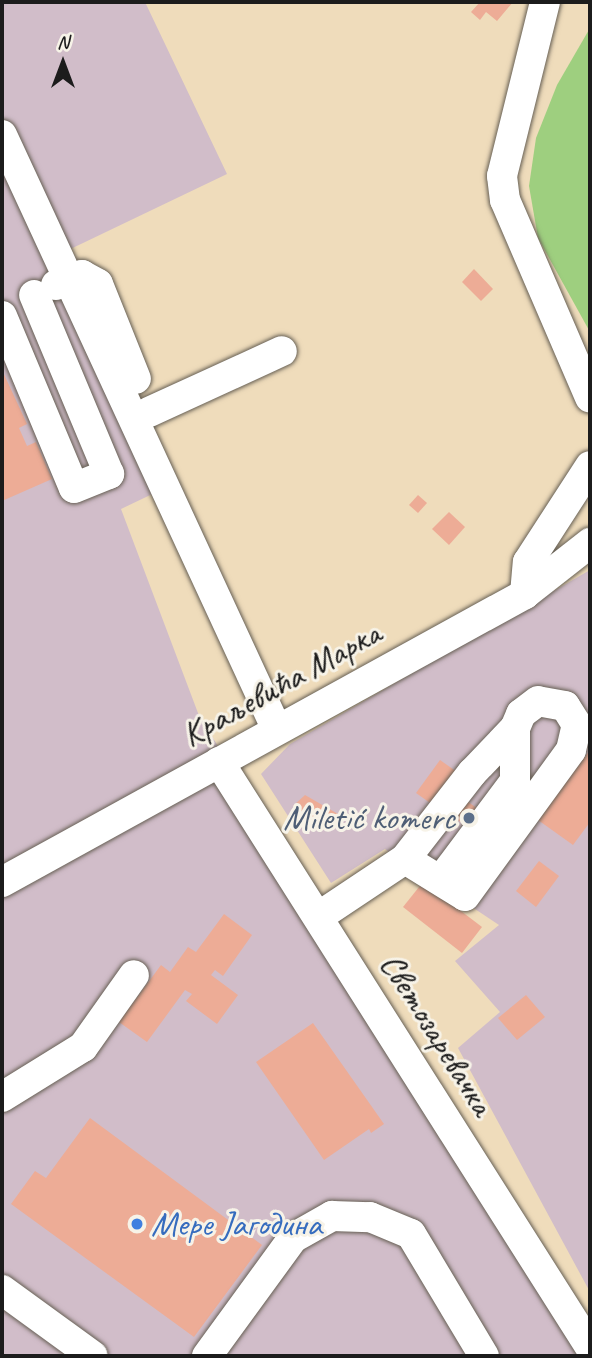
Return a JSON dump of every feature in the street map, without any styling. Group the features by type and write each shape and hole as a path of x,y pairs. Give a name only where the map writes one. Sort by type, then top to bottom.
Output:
{"street":[{"path":"545,2 502,176 505,200 590,397"},
{"path":"2,135 276,730"},
{"path":"2,310 34,295 64,267"},
{"path":"64,267 88,275 99,284 161,440 160,455 153,459"},
{"path":"2,316 74,488 109,474 34,295"},
{"path":"149,412 282,351"},
{"path":"525,594 528,562 590,466"},
{"name":"Краљевића Марка","path":"2,882 525,594 590,543"},
{"path":"318,917 405,859 472,773 515,728 521,714 538,701 565,706 577,725 571,750 453,888"},
{"path":"453,888 515,781 515,728"},
{"name":"Светозаревачка","path":"219,762 590,1347"},
{"path":"405,859 453,888"},
{"path":"2,1097 83,1048 134,975"},
{"path":"206,1356 293,1238 332,1216 370,1217 411,1234 484,1356"},
{"path":"2,1290 93,1356"}],"shaded area":[{"path":"2,2 145,2 227,174 58,255 167,487 121,509 198,713 585,1356 2,1356"},
{"path":"590,570 590,1292 458,1048 500,1012 455,961 499,925 385,849 331,883 261,774 290,744"}],"green space":[{"path":"590,28 590,332 538,238 529,186 536,138 557,85"}],"building":[{"path":"480,2 513,2 497,21 486,12 480,20 471,12"},
{"path":"474,269 493,289 481,301 462,282"},
{"path":"2,370 27,424 19,428 27,446 36,442 52,479 2,501"},
{"path":"418,495 427,503 418,513 409,505"},
{"path":"449,512 465,527 449,545 432,529"},
{"path":"590,750 590,822 573,845 538,820"},
{"path":"440,760 457,772 433,805 416,793"},
{"path":"305,795 338,814 330,828 293,806"},
{"path":"464,799 481,811 469,828 452,816"},
{"path":"539,861 559,876 536,907 516,891"},
{"path":"423,882 482,927 462,953 403,907"},
{"path":"224,914 252,935 223,976 215,970 211,975 238,995 217,1024 186,1001 192,994 185,990 147,1042 119,1022 161,965 170,972 188,947 196,952"},
{"path":"526,995 545,1017 517,1040 498,1018"},
{"path":"313,1023 384,1124 371,1133 369,1129 324,1160 256,1062"},
{"name":"Мере Јагодина","path":"90,1118 262,1245 194,1337 11,1204 35,1171 46,1178"}],"place":[{"name":"Miletić komerc","path":"469,818"},
{"name":"Мере Јагодина","path":"137,1224"}]}
